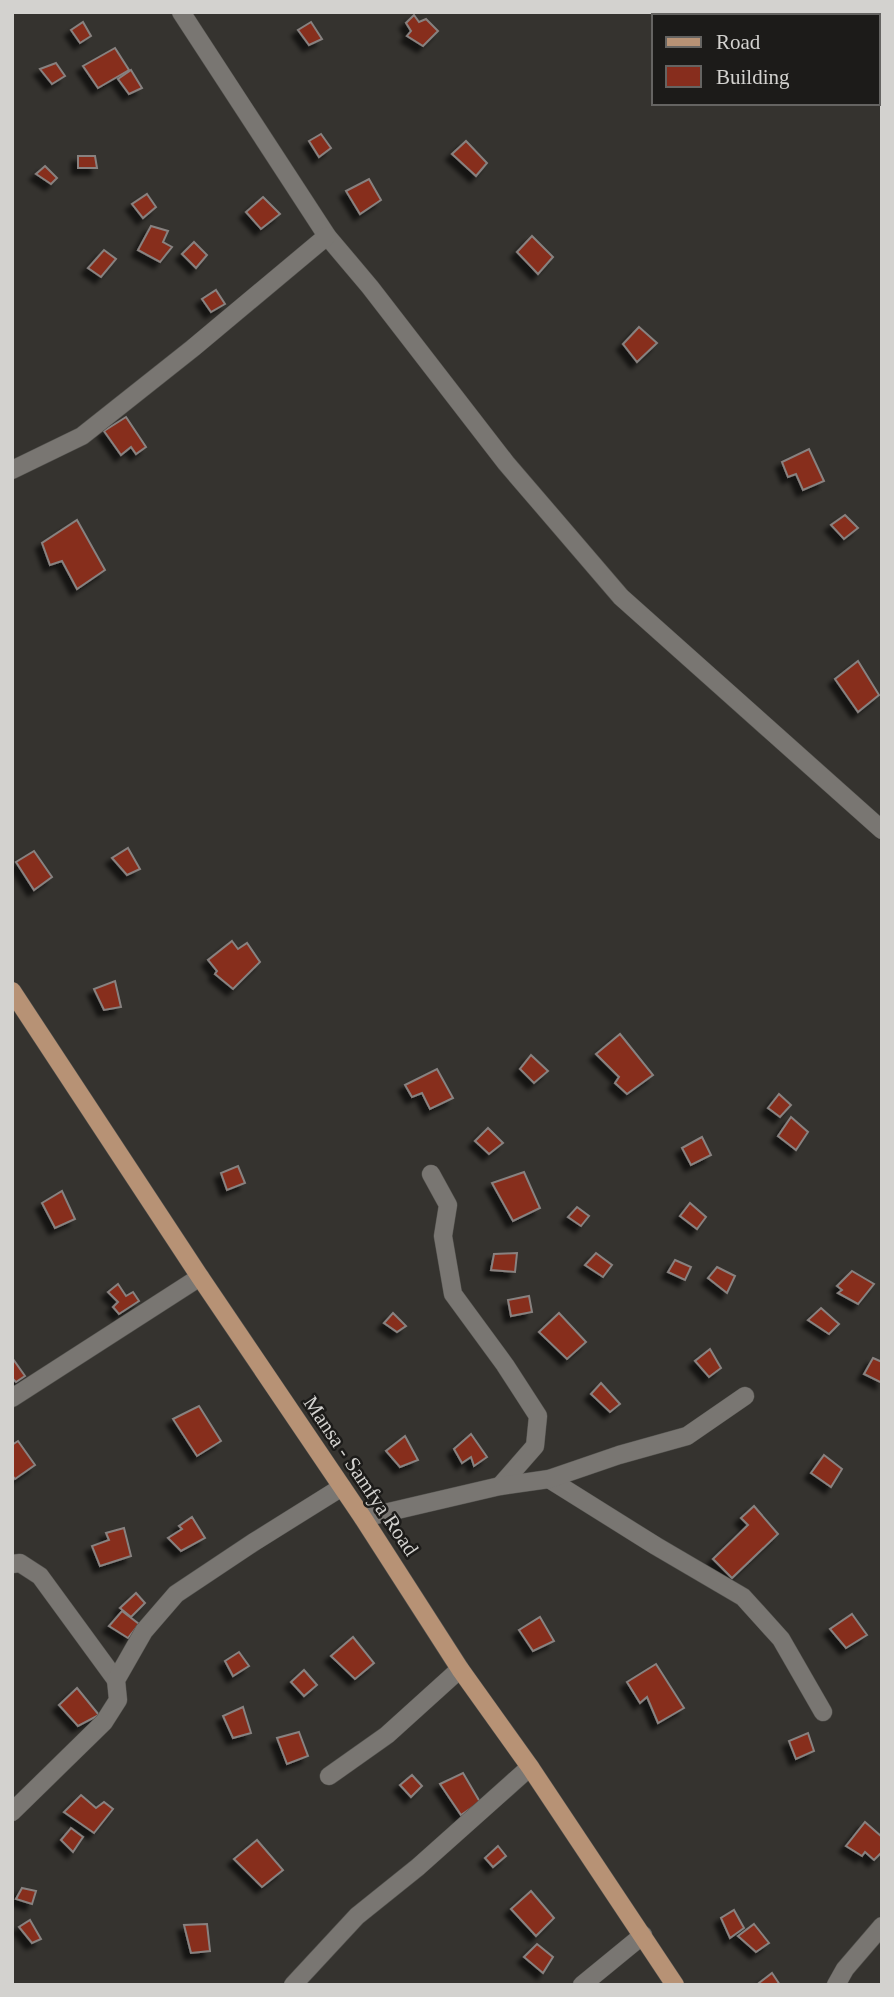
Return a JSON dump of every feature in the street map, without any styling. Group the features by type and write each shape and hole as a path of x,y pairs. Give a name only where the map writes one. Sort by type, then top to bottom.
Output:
{"main road":[{"name":"Mansa - Samfya Road","path":"12,991 363,1518 460,1670 530,1768 675,1985"}],"street":[{"path":"181,12 327,236 370,287 506,463 621,597 882,830"},
{"path":"12,470 82,436 327,236"},
{"path":"431,1174 448,1205 443,1236 453,1294 538,1416 535,1446 500,1486"},
{"path":"12,1398 200,1277"},
{"path":"363,1518 500,1486 549,1479 687,1436 745,1396"},
{"path":"549,1479 743,1597 781,1639 823,1712"},
{"path":"116,1680 144,1631 176,1594 342,1487"},
{"path":"12,1564 20,1563 40,1576 116,1680 118,1699 104,1722 12,1812"},
{"path":"329,1776 387,1735 460,1670"},
{"path":"293,1985 357,1916 418,1867 530,1768"},
{"path":"836,1985 845,1969 882,1926"},
{"path":"582,1985 643,1935"}],"building":[{"path":"414,15 419,22 426,19 438,31 423,46 407,36 411,31 406,23"},
{"path":"83,22 91,36 80,43 71,30"},
{"path":"311,22 322,39 309,45 298,30"},
{"path":"115,48 129,70 98,88 83,66"},
{"path":"56,63 65,76 52,84 40,69"},
{"path":"131,70 142,88 129,94 118,79"},
{"path":"321,134 331,148 319,157 309,141"},
{"path":"466,141 487,163 476,176 452,154"},
{"path":"78,156 95,156 97,168 78,168"},
{"path":"45,166 57,178 51,184 36,174"},
{"path":"369,179 381,200 360,214 346,191"},
{"path":"147,194 156,207 143,218 132,204"},
{"path":"263,197 280,214 261,229 246,212"},
{"path":"151,226 168,231 163,242 172,247 160,262 138,250"},
{"path":"532,236 553,257 538,274 517,252"},
{"path":"194,242 207,255 196,268 182,254"},
{"path":"104,250 116,259 101,277 88,268"},
{"path":"216,290 225,304 211,312 202,299"},
{"path":"639,327 657,343 637,362 623,344"},
{"path":"126,417 146,447 136,454 131,447 121,455 104,431"},
{"path":"809,449 824,481 803,490 796,474 788,477 782,462"},
{"path":"845,515 858,528 844,539 831,525"},
{"path":"77,520 105,570 77,589 62,561 50,565 42,543"},
{"path":"858,661 879,695 858,712 835,679"},
{"path":"128,848 140,869 127,875 112,858"},
{"path":"34,851 52,877 34,890 16,862"},
{"path":"232,941 238,949 247,943 260,962 233,989 215,974 217,971 208,960"},
{"path":"115,981 121,1007 104,1010 94,989"},
{"path":"620,1034 653,1075 627,1094 615,1083 619,1077 596,1054"},
{"path":"531,1055 548,1071 534,1083 520,1069"},
{"path":"437,1069 453,1098 430,1109 422,1093 412,1097 405,1085"},
{"path":"779,1094 791,1105 780,1117 768,1108"},
{"path":"791,1117 808,1132 796,1150 778,1136"},
{"path":"488,1128 503,1143 489,1154 475,1141"},
{"path":"702,1137 711,1155 691,1165 682,1148"},
{"path":"238,1166 245,1183 227,1190 221,1173"},
{"path":"524,1172 540,1208 513,1221 492,1183"},
{"path":"62,1191 75,1219 55,1228 42,1203"},
{"path":"690,1203 706,1217 697,1229 680,1216"},
{"path":"577,1207 589,1216 581,1226 568,1217"},
{"path":"517,1253 515,1272 491,1270 494,1254"},
{"path":"596,1253 612,1265 603,1277 585,1265"},
{"path":"675,1260 691,1267 685,1280 668,1272"},
{"path":"717,1267 735,1276 727,1293 708,1278"},
{"path":"852,1271 874,1284 858,1304 838,1293 842,1290 837,1286"},
{"path":"118,1284 126,1296 133,1292 139,1301 119,1314 113,1307 118,1302 108,1292"},
{"path":"529,1296 532,1312 511,1316 508,1300"},
{"path":"821,1308 839,1324 829,1334 808,1320"},
{"path":"393,1313 406,1326 397,1332 384,1323"},
{"path":"559,1313 586,1342 567,1359 539,1332"},
{"path":"710,1349 721,1368 709,1377 695,1361"},
{"path":"873,1358 882,1362 882,1383 864,1374"},
{"path":"13,1359 25,1376 16,1382 12,1378"},
{"path":"601,1383 620,1404 610,1412 591,1394"},
{"path":"199,1406 221,1441 197,1456 173,1419"},
{"path":"471,1434 487,1457 474,1466 471,1457 462,1463 454,1449"},
{"path":"405,1436 418,1460 400,1467 386,1451"},
{"path":"18,1441 35,1465 15,1479 12,1475 12,1445"},
{"path":"824,1455 842,1469 831,1487 811,1473"},
{"path":"754,1506 778,1534 732,1578 713,1559 748,1525 741,1518"},
{"path":"192,1517 205,1538 181,1551 168,1538 182,1529 179,1526"},
{"path":"124,1528 131,1556 100,1566 92,1546 109,1540 106,1533"},
{"path":"136,1593 145,1603 131,1617 120,1608"},
{"path":"122,1611 139,1624 128,1638 109,1626"},
{"path":"852,1614 867,1635 846,1648 830,1629"},
{"path":"540,1617 554,1641 533,1651 519,1630"},
{"path":"353,1637 374,1663 355,1679 331,1656"},
{"path":"239,1652 249,1666 233,1676 225,1661"},
{"path":"656,1664 684,1708 658,1723 647,1697 640,1703 627,1682"},
{"path":"304,1670 317,1685 304,1696 291,1682"},
{"path":"77,1688 99,1715 78,1726 59,1705"},
{"path":"243,1707 251,1733 233,1738 223,1716"},
{"path":"299,1732 308,1756 287,1764 277,1738"},
{"path":"808,1733 814,1751 796,1759 789,1741"},
{"path":"463,1773 480,1802 461,1815 440,1784"},
{"path":"412,1775 422,1786 411,1797 400,1785"},
{"path":"81,1795 96,1808 104,1802 113,1809 94,1833 64,1812"},
{"path":"865,1822 882,1837 882,1852 874,1860 865,1852 862,1856 846,1846"},
{"path":"71,1828 83,1837 73,1852 61,1840"},
{"path":"257,1840 283,1870 262,1887 234,1859"},
{"path":"498,1846 506,1856 493,1867 485,1858"},
{"path":"22,1888 36,1891 32,1904 16,1899"},
{"path":"531,1891 554,1918 536,1936 511,1909"},
{"path":"734,1910 744,1928 730,1938 721,1918"},
{"path":"30,1920 41,1939 32,1943 19,1927"},
{"path":"207,1924 210,1951 191,1953 184,1925"},
{"path":"754,1924 769,1943 756,1952 738,1936"},
{"path":"537,1944 553,1957 543,1973 524,1957"},
{"path":"772,1973 780,1985 760,1985 759,1983"}]}
